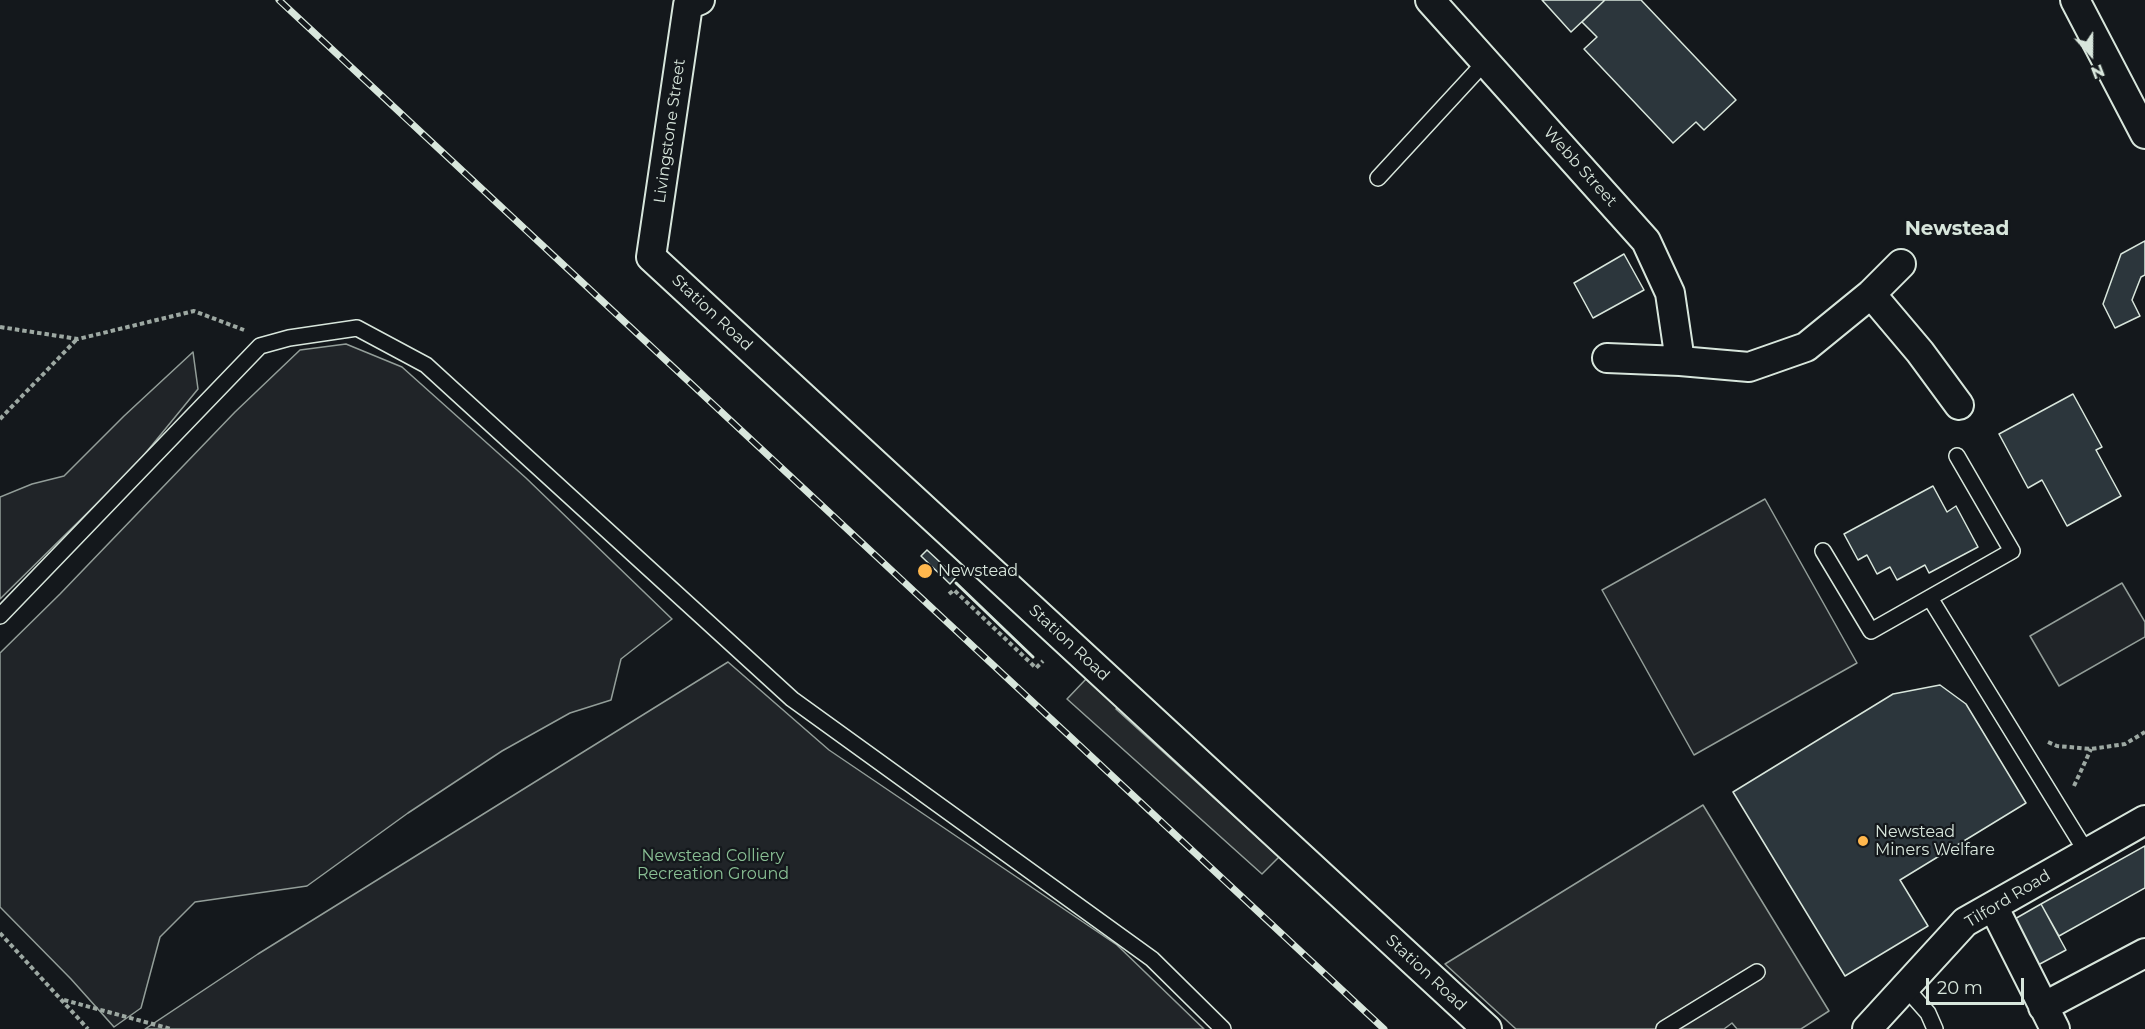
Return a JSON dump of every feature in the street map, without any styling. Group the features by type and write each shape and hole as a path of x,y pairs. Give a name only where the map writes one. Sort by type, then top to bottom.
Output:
{"street":[{"name":"Webb Street","path":"1430,0 1646,241 1670,293 1680,361"},
{"path":"2075,0 2145,134"},
{"name":"Livingstone Street","path":"651,257 690,2"},
{"name":"Station Road","path":"651,257 1487,1029"},
{"path":"1607,358 1749,367 1806,347 1871,294 1901,264"},
{"path":"1871,294 1920,352 1959,405"},
{"name":"Tilford Road","path":"1867,1029 1965,922 2145,820"},
{"path":"1992,906 2049,1018 2145,953"}],"lane":[{"path":"1378,178 1485,62"},
{"path":"0,616 260,346 289,338 357,328 426,365 792,699 1152,959 1223,1029"},
{"path":"1823,551 1871,630 2012,551 1957,456"},
{"path":"1930,598 2087,853"},
{"path":"1664,1029 1757,972"},
{"path":"1905,987 1928,1012 1935,1029"}],"path":[{"path":"0,327 78,339 194,311 244,330 260,346"},
{"path":"0,419 78,339"},
{"path":"949,594 954,590 1036,668 1064,639"},
{"path":"2005,720 2057,746 2091,749 2124,744 2145,732"},
{"path":"2071,795 2082,765 2091,749"},
{"path":"0,933 88,1029"},
{"path":"63,1000 171,1029"}],"green space":[{"path":"346,344 402,367 526,478 672,619 621,659 611,700 570,713 502,751 408,813 307,886 195,902 160,937 141,1008 114,1027 71,979 0,907 0,653 235,412 300,350"},
{"path":"193,352 198,389 135,466 0,599 0,497 32,484 64,476"},
{"path":"1765,499 1857,663 1694,755 1602,590"},
{"path":"2122,583 2145,622 2145,637 2059,686 2030,636"},
{"name":"Newstead Colliery Recreation Ground","path":"728,662 829,750 1117,945 1204,1029 145,1029 258,954"}],"shaded area":[{"path":"1087,678 1119,706 1116,709 1279,857 1262,874 1067,699"},
{"path":"1703,805 1829,1011 1801,1029 1737,1029 1732,1023 1724,1029 1516,1029 1445,964"}],"building":[{"path":"1542,0 1605,0 1571,32"},
{"path":"1605,0 1641,0 1736,100 1704,130 1696,122 1673,143 1584,49 1597,37 1582,22"},
{"path":"2145,241 2145,275 2141,277 2132,300 2140,316 2115,328 2103,304 2121,254"},
{"path":"1624,254 1644,290 1593,318 1574,283"},
{"path":"2073,394 2102,447 2096,450 2121,496 2067,526 2042,480 2028,488 1999,434"},
{"path":"1933,486 1947,512 1956,506 1978,547 1929,573 1925,565 1897,580 1890,567 1877,574 1867,555 1858,560 1844,534"},
{"path":"927,550 956,577 950,584 921,556"},
{"name":"Newstead Miners Welfare","path":"1940,685 1966,704 2026,803 1900,880 1928,926 1845,976 1733,792 1893,694"},
{"path":"2145,846 2145,888 2059,936 2041,904"},
{"path":"2041,904 2066,950 2038,965 2013,920"}],"railway":[{"path":"279,0 1384,1029"}],"wall":[{"path":"956,583 1033,657"}],"place":[{"name":"Newstead","path":"925,571"},
{"name":"Newstead Miners Welfare","path":"1863,841"}],"district":[{"name":"Newstead","path":"1957,229"}]}
